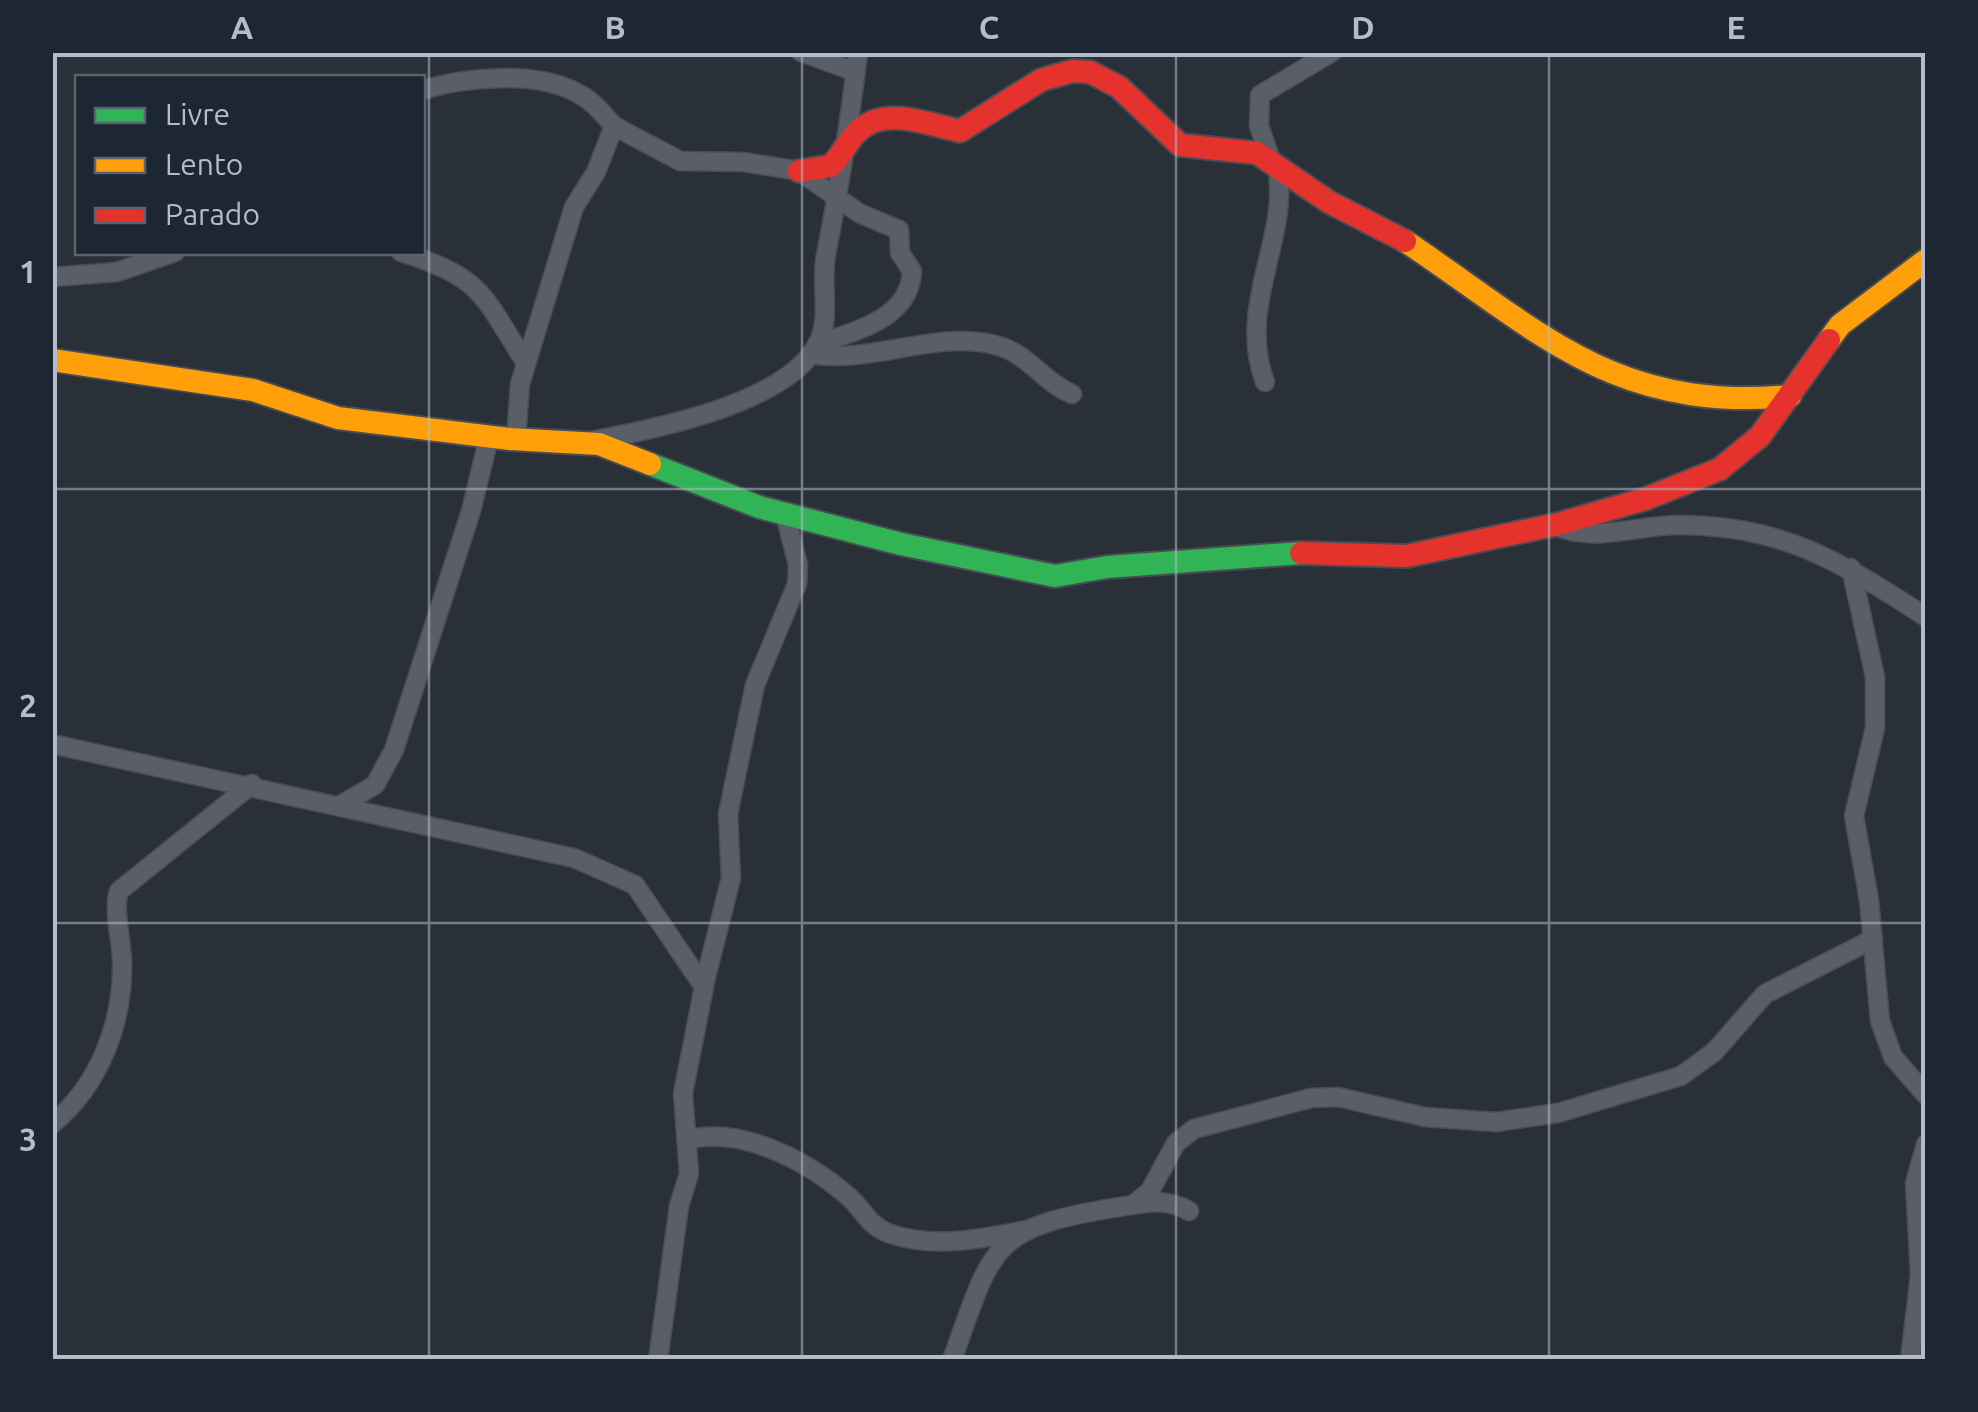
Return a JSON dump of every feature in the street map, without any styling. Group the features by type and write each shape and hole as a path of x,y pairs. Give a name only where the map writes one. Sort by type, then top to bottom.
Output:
{"street":[{"path":"801,52 857,62 839,200 826,257 824,320 814,349"},
{"path":"1265,382 1256,359 1255,327 1279,189 1274,162 1259,126 1260,95 1332,52"},
{"path":"425,89 469,82 527,80 576,92 614,126 680,161 744,162 799,171 831,166 864,125 878,118 966,130 1048,75 1074,70 1095,73 1130,94 1163,134 1180,145 1211,152 1247,150 1274,162 1327,200 1412,246 1558,350 1588,364 1696,400 1760,402 1790,396"},
{"path":"516,439 518,394 577,200 596,172 614,126"},
{"path":"52,360 253,390 338,418 489,437 586,442 684,424 766,389 814,349 892,312 908,296 911,265 900,253 899,230 839,200 799,171"},
{"path":"52,277 117,272 167,255"},
{"path":"411,255 456,271 471,282 526,363"},
{"path":"586,442 637,456 674,475 785,514 1055,576 1107,567 1303,553 1407,556 1552,525 1644,499 1720,469 1760,436 1840,326 1926,260"},
{"path":"814,349 852,358 929,345 992,344 1020,356 1055,387 1072,394"},
{"path":"338,806 376,786 394,750 471,511 489,437"},
{"path":"658,1360 678,1206 689,1174 683,1093 732,869 728,814 756,685 797,584 798,566 785,514"},
{"path":"1552,525 1600,536 1664,526 1706,526 1797,545 1851,568 1926,617"},
{"path":"1851,568 1875,677 1876,728 1854,816 1884,1038 1893,1058 1926,1095"},
{"path":"52,744 252,784 574,858 618,874 646,898 704,985"},
{"path":"52,1124 84,1090 111,1036 122,975 119,891 126,880 211,822 252,784"},
{"path":"1133,1205 1150,1192 1176,1143 1194,1128 1310,1098 1338,1097 1425,1117 1496,1122 1558,1113 1681,1076 1714,1052 1765,994 1872,940"},
{"path":"686,1140 727,1136 790,1157 852,1200 876,1227 899,1236 947,1242 1026,1230 1070,1215 1165,1202 1188,1211"},
{"path":"1910,1360 1920,1276 1916,1183 1926,1144"},
{"path":"952,1360 988,1266 1002,1246 1026,1230"}],"traffic: fast":[{"path":"650,464 759,507 901,544 1055,576 1107,567 1301,553"}],"traffic: slow":[{"path":"1405,241 1540,334 1582,359 1627,378 1675,391 1729,398 1790,396"},
{"path":"1829,340 1840,325 1926,260"},
{"path":"52,360 253,390 338,418 510,439 599,444 650,464"}],"traffic: jam":[{"path":"799,171 831,166 855,134 878,120 905,119 960,131 1041,80 1072,71 1090,72 1119,87 1180,145 1257,153 1329,202 1405,241"},
{"path":"1301,553 1407,556 1558,524 1645,499 1720,469 1760,436 1829,340"}]}
